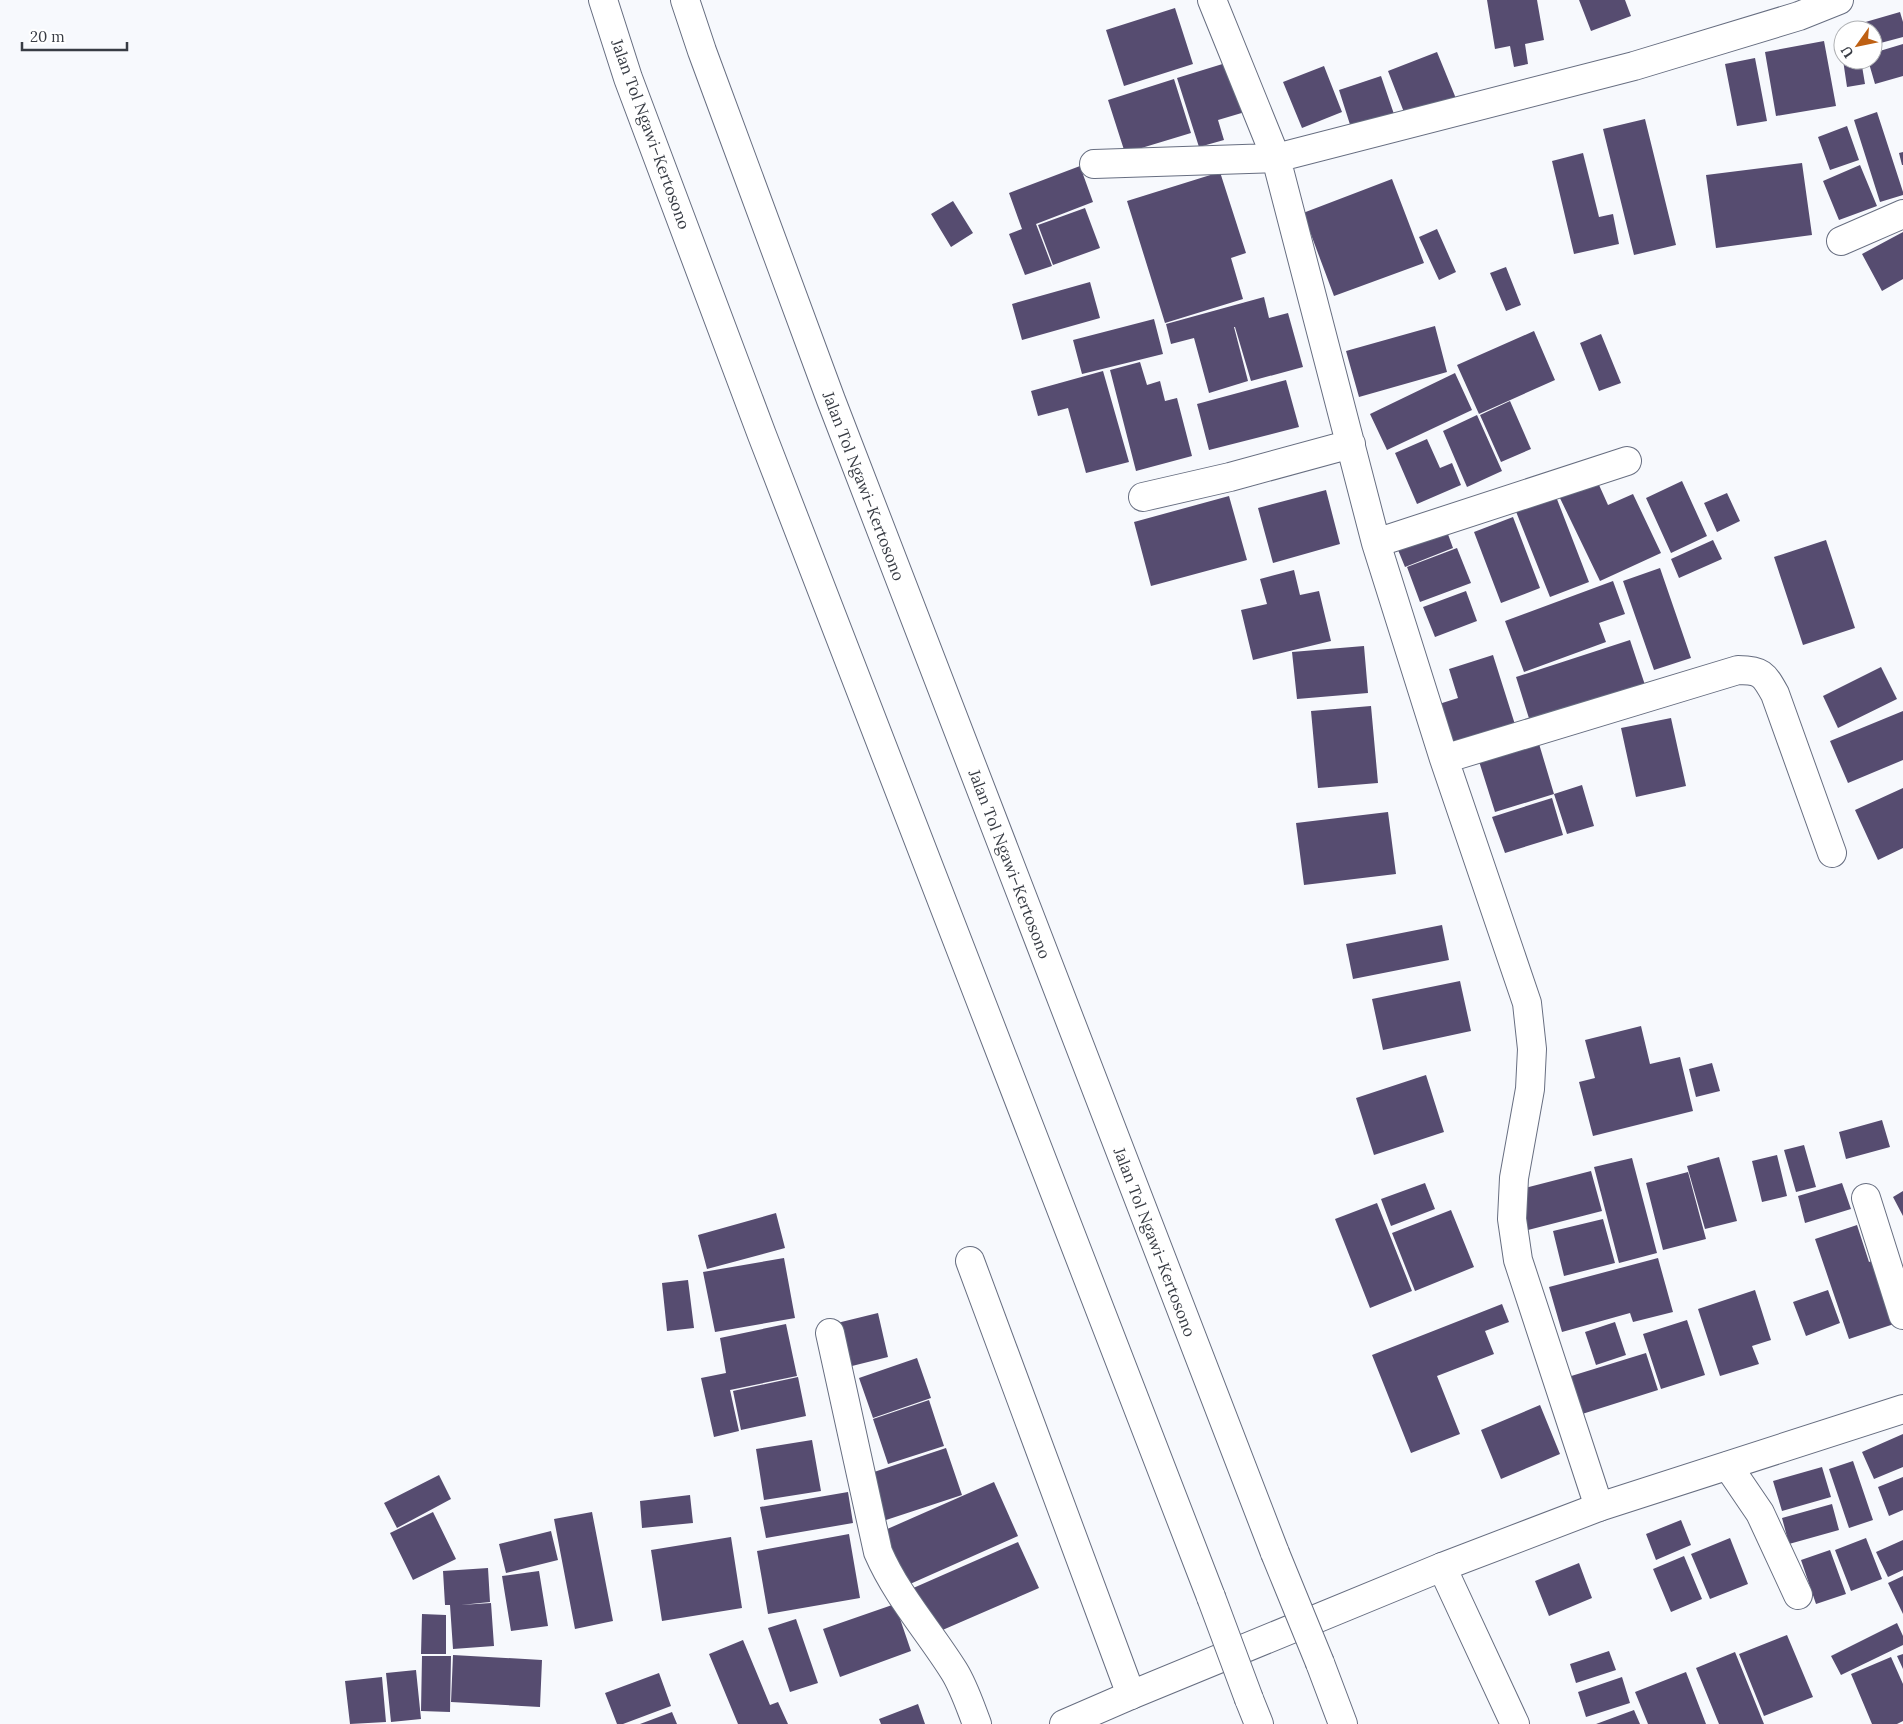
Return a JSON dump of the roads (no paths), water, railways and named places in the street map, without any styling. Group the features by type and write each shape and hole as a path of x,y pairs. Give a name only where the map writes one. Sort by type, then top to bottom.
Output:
{"main road":[{"name":"Jalan Tol Ngawi–Kertosono","path":"603,0 628,78 762,435 1259,1724"},
{"name":"Jalan Tol Ngawi–Kertosono","path":"685,0 834,409 1275,1553 1343,1724"},
{"path":"1212,0 1276,158 1376,542 1444,758 1527,1004 1532,1049 1530,1089 1514,1178 1512,1219 1518,1260 1599,1506"},
{"path":"1094,164 1276,158 1634,66 1799,16 1839,0"},
{"path":"1841,241 1903,214"},
{"path":"1143,497 1230,477 1351,444"},
{"path":"1376,542 1627,461"},
{"path":"1444,758 1738,670 1754,670 1766,676 1775,694 1832,853"},
{"path":"1866,1198 1903,1314"},
{"path":"970,1261 1131,1695"},
{"path":"830,1334 878,1552 888,1576 902,1598 955,1672 977,1724"},
{"path":"1064,1724 1442,1567 1599,1506 1903,1409"},
{"path":"1728,1466 1760,1513 1798,1595"},
{"path":"1442,1567 1515,1724"}]}
